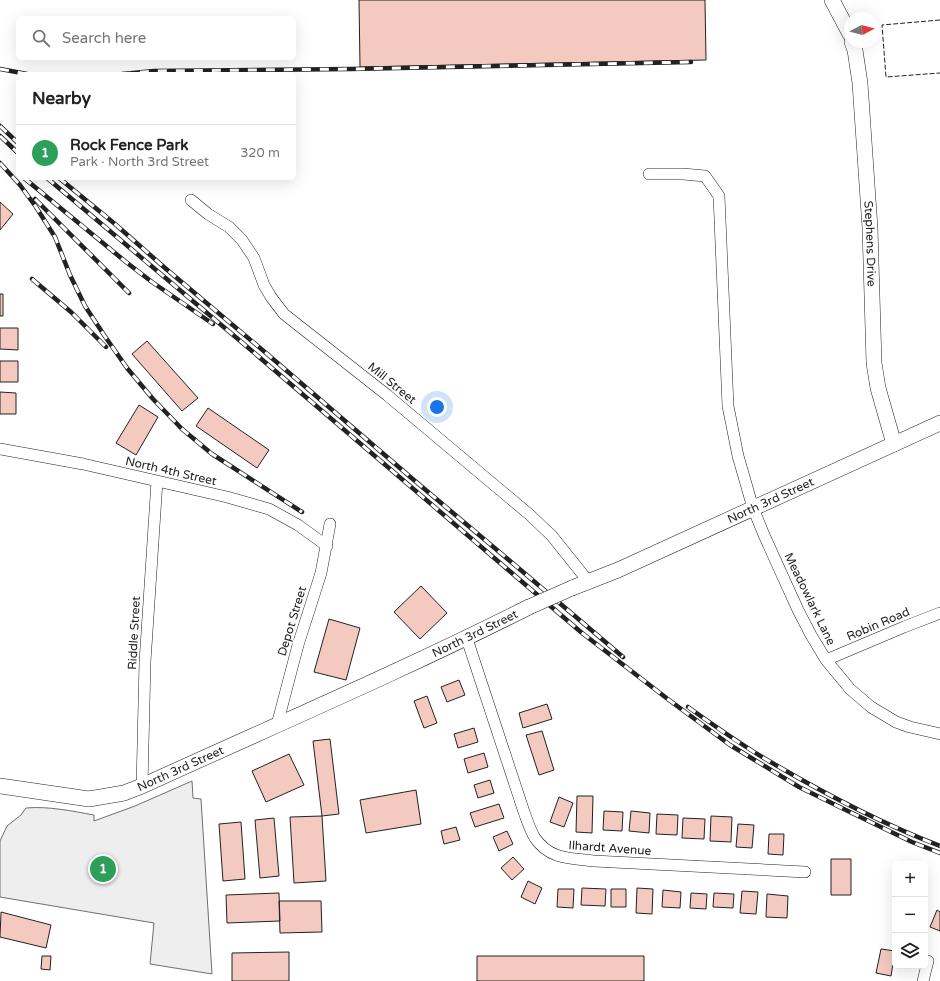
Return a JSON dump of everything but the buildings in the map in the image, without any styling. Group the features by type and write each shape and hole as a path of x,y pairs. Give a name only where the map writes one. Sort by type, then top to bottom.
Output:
{"main road":[{"path":"832,0 844,23"},
{"name":"Stephens Drive","path":"854,48 860,84 870,228 874,363 878,388 894,444"},
{"name":"North 3rd Street","path":"0,786 89,799 124,793 467,638 529,607 588,581 618,570 940,422"}],"street":[{"name":"Meadowlark Lane","path":"648,174 683,174 705,176 719,196 728,406 738,456 753,508 764,535 811,635 826,660 850,689 871,707 896,722 940,734"},
{"name":"Mill Street","path":"191,200 208,214 229,227 242,240 254,258 264,285 284,314 386,395 530,515 552,536 588,581"},
{"name":"North 4th Street","path":"0,449 83,464 228,497 269,510 298,525 327,546"},
{"name":"Riddle Street","path":"142,786 145,662 157,481"},
{"name":"Depot Street","path":"277,725 298,645 321,574 330,524"},
{"name":"Robin Road","path":"826,660 940,613"},
{"name":"Ilhardt Avenue","path":"467,638 524,812 535,838 553,855 562,858 594,861 805,872"},
{"path":"923,981 926,969"}],"shaded area":[{"path":"192,781 193,798 201,799 212,974 150,964 154,923 0,897 0,841 7,826 21,815 26,808 69,810 94,815 94,821 135,806"}],"railway":[{"path":"143,72 691,62"},
{"path":"0,69 16,72"},
{"path":"0,126 16,141"},
{"path":"0,136 16,151"},
{"path":"0,163 20,185 55,237 70,275 85,306 127,368 153,399 182,429 212,454 302,512"},
{"path":"26,180 126,262 213,324"},
{"path":"49,180 582,633 669,700 730,745 799,787 912,842 940,853"},
{"path":"61,180 623,657"},
{"path":"35,199 129,293"},
{"path":"32,279 71,312 106,347"},
{"path":"688,707 752,751 814,787 876,819 940,846"}],"fence":[{"path":"940,20 882,25 886,77 940,73"}],"place":[{"name":"Rock Fence Park","path":"103,869"}]}
